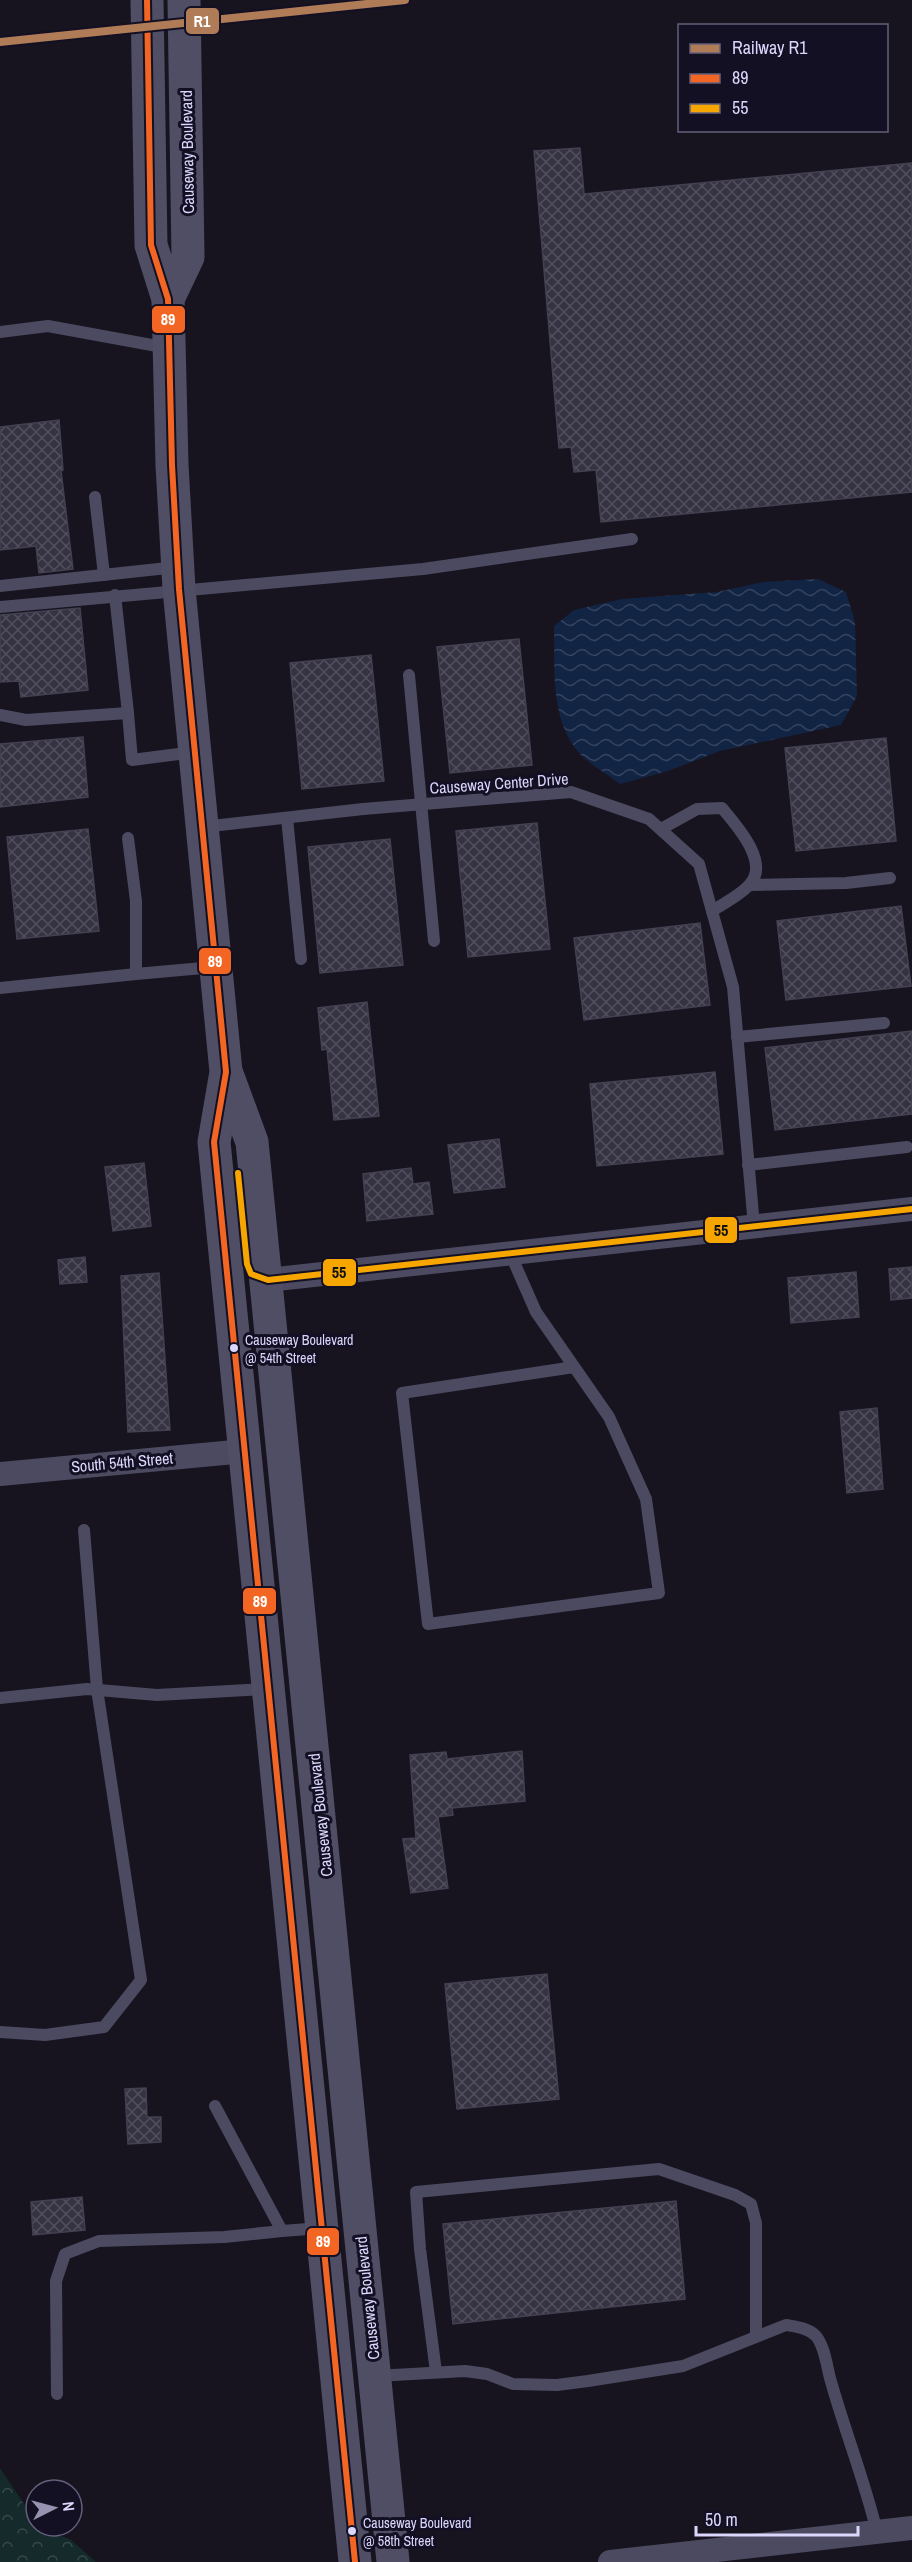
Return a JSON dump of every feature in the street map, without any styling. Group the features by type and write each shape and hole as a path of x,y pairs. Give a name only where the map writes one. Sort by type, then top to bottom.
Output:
{"main road":[{"name":"Causeway Boulevard","path":"147,0 151,245 168,299 179,578 226,1072 214,1142 355,2562"},
{"name":"Causeway Boulevard","path":"168,299 188,257 184,0"},
{"name":"Causeway Boulevard","path":"226,1072 252,1142 268,1280 393,2562"},
{"path":"218,1120 238,1169 247,1264 251,1274 268,1280"},
{"path":"245,1451 255,1451 262,1458 295,1734 298,1746 314,1758"},
{"path":"304,2054 327,2090 374,2562"}],"street":[{"path":"268,1280 912,1209"},
{"name":"South 54th Street","path":"0,1474 245,1451"},
{"path":"610,2562 912,2528"}],"lane":[{"path":"0,332 48,326 169,348"},
{"path":"95,497 104,575"},
{"path":"0,586 104,575 179,578 423,569 632,539"},
{"path":"0,607 115,595 179,578"},
{"path":"115,595 132,760 195,752"},
{"path":"409,675 434,941"},
{"path":"0,715 26,720 128,713"},
{"name":"Causeway Center Drive","path":"201,827 571,792 650,819 699,864 732,987 754,1226"},
{"path":"661,829 696,809 722,808 742,834 756,862 757,873 750,885 712,911"},
{"path":"287,818 301,959"},
{"path":"128,838 136,901 136,974"},
{"path":"750,885 890,878"},
{"path":"0,988 216,966"},
{"path":"737,1037 884,1023"},
{"path":"748,1165 907,1147"},
{"path":"510,1253 536,1312 609,1417 646,1498 658,1593 428,1624 402,1393 574,1367"},
{"path":"0,2032 45,2035 104,2027 141,1980 98,1689 84,1530"},
{"path":"0,1698 98,1689 157,1695 268,1689"},
{"path":"215,2106 282,2231"},
{"path":"436,2372 420,2250 416,2192 659,2169 735,2195 751,2204 756,2223 756,2335"},
{"path":"57,2394 56,2281 65,2254 99,2241 224,2237 322,2228"},
{"path":"375,2376 465,2371 487,2374 513,2384 556,2385 683,2366 756,2335 786,2325 804,2328 816,2337 867,2490 877,2532"}],"green space":[{"path":"0,2468 24,2504 24,2538 66,2538 96,2562 0,2562"}],"water":[{"path":"818,579 846,592 855,622 857,696 841,725 720,751 668,771 620,784 586,760 571,742 559,711 556,694 554,626 574,610 622,599 717,592 763,582"}],"building":[{"path":"580,148 584,194 912,163 912,492 601,522 596,470 574,472 571,447 559,448 534,151"},
{"path":"59,420 63,470 61,471 73,569 39,573 36,546 0,550 0,427"},
{"path":"80,608 88,690 21,697 19,681 0,682 0,615"},
{"path":"519,639 532,765 450,773 437,647"},
{"path":"371,655 384,781 302,789 290,663"},
{"path":"83,737 88,797 0,807 0,744"},
{"path":"886,738 896,841 796,851 785,748"},
{"path":"537,823 550,949 468,957 456,831"},
{"path":"88,829 99,931 17,939 7,837"},
{"path":"390,839 403,965 320,973 308,847"},
{"path":"901,906 911,986 786,1000 777,921"},
{"path":"700,923 710,1005 584,1020 574,938"},
{"path":"367,1002 379,1116 334,1120 327,1049 322,1050 318,1008"},
{"path":"912,1031 912,1114 775,1130 765,1048"},
{"path":"715,1072 723,1154 597,1166 590,1084"},
{"path":"499,1139 505,1187 454,1193 448,1145"},
{"path":"144,1163 151,1226 113,1231 105,1167"},
{"path":"411,1168 413,1184 429,1182 433,1214 367,1221 363,1174"},
{"path":"85,1257 87,1282 60,1284 58,1260"},
{"path":"912,1267 912,1298 891,1300 889,1269"},
{"path":"856,1272 859,1317 791,1323 788,1278"},
{"path":"159,1273 170,1430 128,1432 121,1276"},
{"path":"877,1408 883,1489 847,1493 840,1412"},
{"path":"522,1751 525,1801 452,1808 453,1815 438,1817 448,1888 411,1893 403,1839 416,1838 410,1755 446,1752 447,1759"},
{"path":"547,1974 559,2099 457,2109 445,1984"},
{"path":"146,2088 147,2117 161,2117 161,2142 128,2144 125,2089"},
{"path":"82,2197 85,2230 33,2235 31,2202"},
{"path":"676,2201 685,2299 453,2324 443,2224"}],"rail line":[{"name":"R1","path":"0,42 405,0"}],"transit line":[{"name":"89","path":"147,0 151,245 168,299 172,465 179,589 226,1072 214,1142 355,2562"},
{"name":"55","path":"238,1173 247,1264 251,1274 268,1280 912,1209"}],"place":[{"name":"Causeway Boulevard @ 54th Street","path":"234,1348"},
{"name":"Causeway Boulevard @ 58th Street","path":"352,2531"}]}
